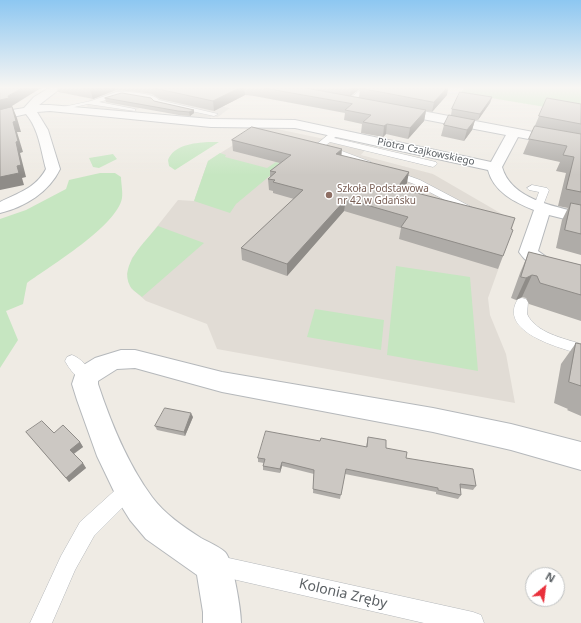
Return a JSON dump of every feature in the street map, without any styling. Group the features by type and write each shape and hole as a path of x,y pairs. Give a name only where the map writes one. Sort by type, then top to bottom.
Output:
{"street":[{"path":"0,208 32,194 46,183 53,169 41,129 35,117"},
{"name":"Piotra Czajkowskiego","path":"150,117 211,123 290,123 333,135 495,167"},
{"path":"434,117 581,145"},
{"path":"514,132 495,167 498,179 504,187 516,196 541,206 581,218"},
{"path":"541,206 528,252 532,258 541,263 581,277"},
{"name":"Kolonia Zręby","path":"213,565 168,536 150,521 129,489 110,450 79,369 111,360 125,358 135,359 222,382 433,420 511,437 581,456"},
{"path":"213,565 222,612 222,623"}],"lane":[{"path":"433,164 333,135 320,146 417,182 467,208 481,213"},
{"path":"532,188 544,190 541,206"},
{"path":"522,302 520,312 521,317 532,330 581,349"},
{"path":"41,623 68,562 87,529 129,489"},
{"name":"Kolonia Zręby","path":"213,565 473,623"}],"shaded area":[{"path":"263,126 367,148 361,155 433,174 514,221 512,231 488,298 490,315 506,354 515,403 217,349 207,324 146,301 131,288 127,274 132,258 178,200 194,201 208,161"}],"green space":[{"path":"219,142 175,170 169,166 168,160 179,148 190,144"},
{"path":"220,153 226,155 225,157 267,168 276,162 284,164 236,204 230,213 194,201 208,161"},
{"path":"113,154 117,159 99,168 93,167 89,158"},
{"path":"100,173 115,173 121,177 122,198 117,209 96,233 27,283 23,304 6,311 18,340 0,368 0,219 26,210 66,189 69,180"},
{"path":"158,226 204,243 142,297 130,286 128,270 135,254"},
{"path":"396,266 470,277 478,371 387,355"},
{"path":"315,309 384,320 381,350 307,337"}],"building":[{"path":"0,117 15,117 16,121 13,122 18,141 16,142 21,165 17,166 19,173 0,177"},
{"path":"369,117 420,117 410,128 387,124 384,126 363,122"},
{"path":"448,117 460,117 475,120 467,130 444,125"},
{"path":"545,117 581,117 581,124"},
{"path":"535,126 581,134 581,192 566,189 574,157 563,155 567,146 529,139"},
{"path":"252,127 342,149 336,154 409,172 397,188 515,218 511,229 513,230 503,256 401,227 408,217 346,199 287,264 241,248 303,190 273,182 275,180 268,179 276,172 270,171 291,155 232,140"},
{"path":"571,203 581,205 581,234 565,230"},
{"path":"529,252 581,265 581,295 540,283 537,276 532,275 526,278 521,277"},
{"path":"576,343 581,344 581,386 569,382"},
{"path":"165,408 191,413 184,432 155,426"},
{"path":"42,421 54,433 63,425 80,442 70,450 83,463 66,478 26,432"},
{"path":"266,431 320,441 321,438 367,447 368,437 386,440 386,448 407,452 406,458 473,469 476,486 460,484 461,495 438,490 438,488 346,469 341,495 313,489 314,470 282,462 280,469 263,466 265,459 258,458"}],"place":[{"name":"Szkoła Podstawowa nr 42 w Gdańsku","path":"329,195"}]}
